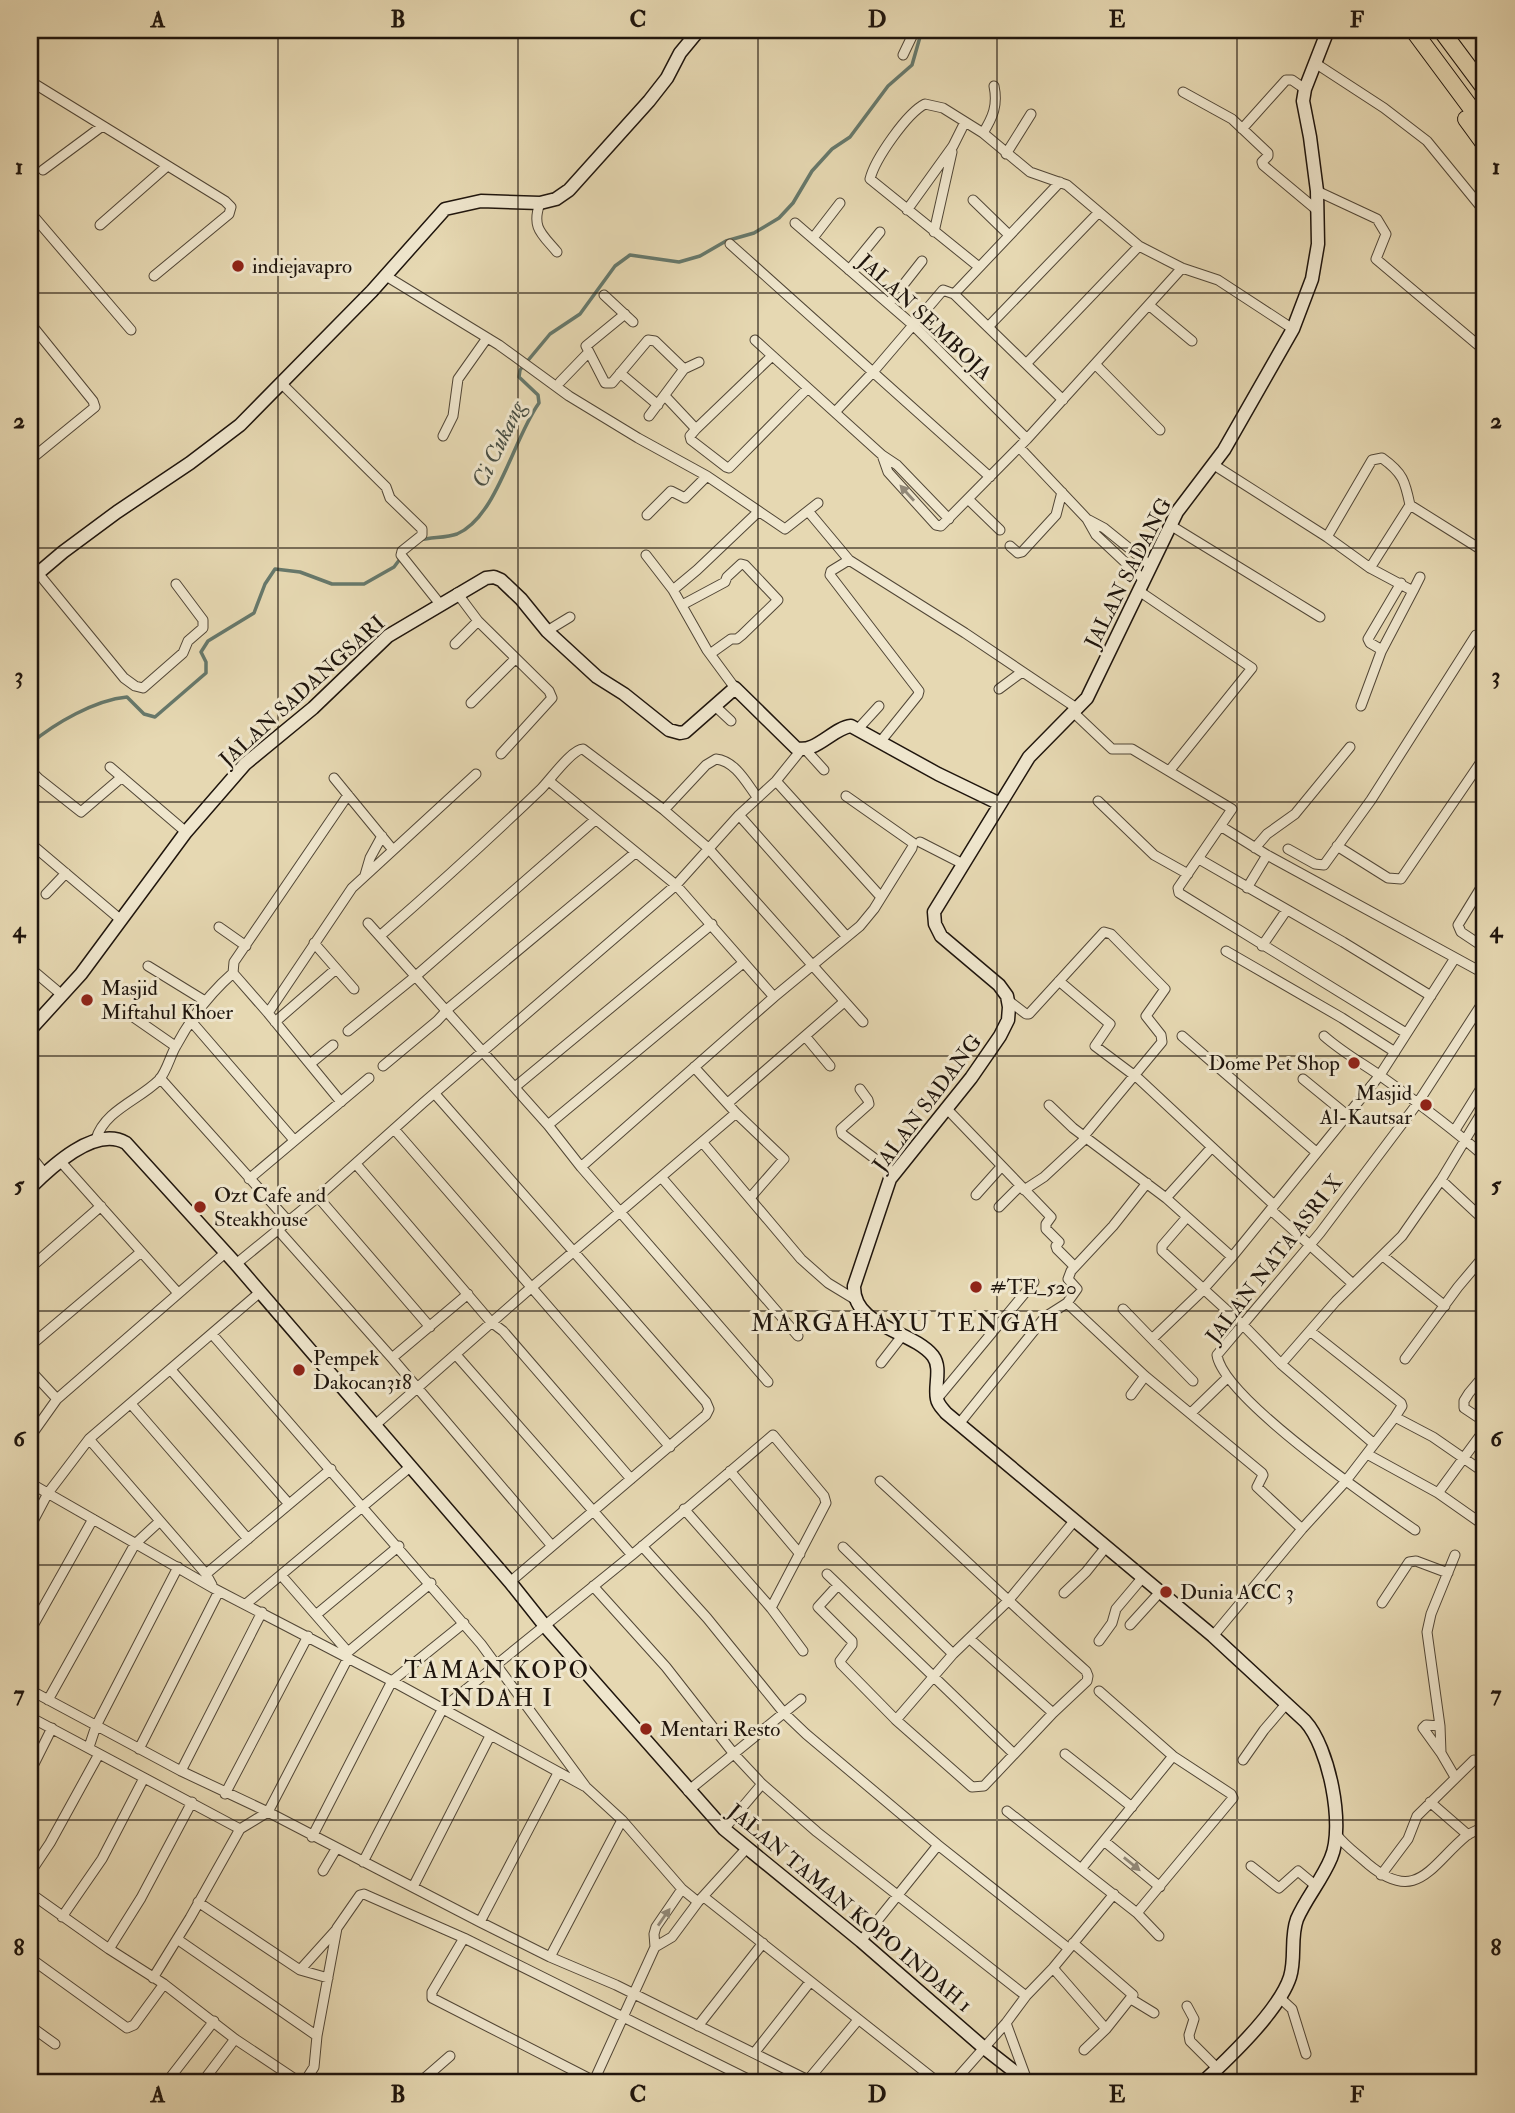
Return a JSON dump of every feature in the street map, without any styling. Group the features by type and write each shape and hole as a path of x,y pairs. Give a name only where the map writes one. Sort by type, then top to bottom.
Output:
{"highway":[{"path":"1413,30 1485,127"},
{"path":"1441,30 1485,89"},
{"path":"1427,49 1444,87 1485,145"}],"street":[{"path":"176,584 203,620 203,628 188,641 183,653 143,688 124,678 34,576 117,512 190,463 240,425 386,276 445,209 481,201 540,203 556,199 569,190 624,132 660,88 680,53 699,30"},
{"path":"903,55 915,30"},
{"name":"JALAN SADANG","path":"856,1300 855,1279 894,1173 947,1109 1000,1036 1008,1020 1009,1001 999,985 937,930 934,912 1028,757 1087,698 1177,512 1214,465 1256,397 1293,329 1312,279 1318,244 1319,212 1311,137 1303,101 1328,30"},
{"path":"1315,63 1384,108 1427,141 1485,212"},
{"path":"1242,129 1286,80 1292,80 1305,89"},
{"path":"30,82 231,207 231,211 154,276"},
{"path":"983,133 997,100 994,86"},
{"path":"1184,92 1220,112 1242,129 1268,153 1263,165 1319,212"},
{"path":"979,267 872,183 870,178 874,166 899,130 921,106 933,104 965,122 983,133 1030,172 1067,186 1139,246 1182,268 1227,285 1293,329"},
{"path":"1006,154 1031,114"},
{"path":"907,210 953,146 965,122"},
{"path":"43,170 101,127"},
{"path":"934,232 953,146"},
{"path":"100,225 166,167"},
{"path":"954,294 1060,182"},
{"path":"1317,191 1377,219 1386,233 1376,259 1478,345"},
{"path":"973,200 1009,235"},
{"path":"813,238 840,202"},
{"path":"540,203 536,221 539,231 557,252"},
{"path":"30,212 131,330"},
{"path":"988,327 1098,213"},
{"name":"JALAN SEMBOJA","path":"795,223 913,325 1027,439"},
{"path":"849,270 880,232"},
{"path":"730,244 990,477"},
{"path":"1026,363 1139,246"},
{"path":"889,303 922,261"},
{"path":"882,455 888,472 939,527 1027,439 1182,268"},
{"path":"386,276 487,338 569,396 707,476 785,529 818,503"},
{"path":"836,411 873,372 940,292 947,290 1063,400"},
{"path":"604,295 633,322"},
{"path":"1150,306 1192,341"},
{"path":"625,314 587,344 588,353 605,383 612,383 648,340 655,341 684,369"},
{"path":"30,323 95,407 30,460"},
{"path":"443,436 453,416 458,379 487,338"},
{"path":"755,340 882,455 897,465 948,519"},
{"path":"560,382 588,353"},
{"path":"772,356 696,429 690,436 691,440 729,468 808,388"},
{"path":"649,416 684,369 698,362"},
{"path":"1095,364 1160,430"},
{"path":"620,373 658,405"},
{"path":"282,384 386,487 390,498 422,530 422,535 402,551 402,557 440,604"},
{"path":"665,397 696,429"},
{"path":"1019,447 1087,519 1096,536 1141,585 1252,668 1170,770"},
{"path":"1327,537 1369,463 1382,458 1401,475 1410,505 1485,552"},
{"path":"1214,465 1327,537 1370,568 1413,591"},
{"path":"648,515 671,491 685,498 707,476"},
{"path":"1010,546 1022,552 1056,515 1062,492"},
{"path":"968,499 1000,530"},
{"path":"1370,568 1410,505"},
{"path":"808,511 849,560 1022,672 1076,711 1110,748 1131,748 1230,808 1231,812 1222,827 1178,888 1179,893 1406,1033"},
{"path":"673,590 758,512"},
{"path":"1087,519 1104,528 1151,566"},
{"path":"1170,526 1320,617"},
{"path":"646,555 673,590 710,654 735,688 785,740 803,750 824,770"},
{"path":"849,560 831,571 830,575 919,691 881,741"},
{"path":"682,605 725,582 727,576 741,564 778,600 737,639 731,639 710,654"},
{"name":"JALAN SADANGSARI","path":"30,1030 62,995 186,832 245,764 313,708 388,636 486,578 494,577 521,598 547,631 588,670 624,694 668,730 685,732 735,688"},
{"path":"1361,706 1382,650 1420,577"},
{"path":"1382,650 1368,639 1401,583"},
{"path":"457,593 478,621 549,691 552,698 501,754"},
{"path":"547,631 570,617"},
{"path":"455,644 478,621"},
{"path":"1288,849 1320,866 1324,865 1371,800 1481,634"},
{"path":"471,703 515,659"},
{"path":"999,689 1022,672"},
{"path":"715,706 731,721"},
{"path":"858,729 879,706"},
{"path":"236,1264 279,1231 676,885 803,750 847,726 858,729 938,774 998,803"},
{"path":"1255,848 1267,834 1295,814 1350,747"},
{"path":"381,935 474,854 549,781 576,750 583,749 664,810 708,848 863,1022"},
{"path":"1337,846 1388,878 1401,879 1485,756"},
{"path":"664,810 706,765 716,759 732,765 757,797"},
{"path":"110,767 186,832"},
{"path":"30,770 81,812 122,777"},
{"path":"268,1013 338,905 364,877 476,774"},
{"path":"30,788 38,778"},
{"path":"334,778 393,850"},
{"path":"549,781 676,885 774,997"},
{"path":"776,781 881,897"},
{"path":"30,1188 61,1161 96,1139 104,1122 160,1078 175,1046 191,1021 205,1001 233,973 234,962 348,795"},
{"path":"582,1167 868,917 912,848 912,843 846,796"},
{"path":"1098,801 1154,855 1188,874"},
{"path":"739,815 847,937"},
{"path":"348,1031 417,975 595,820"},
{"path":"1222,827 1267,855 1485,974"},
{"path":"364,877 370,858 382,836"},
{"path":"920,842 963,863"},
{"path":"31,847 121,920"},
{"path":"383,1066 635,853"},
{"path":"1247,888 1267,855"},
{"path":"1199,859 1431,996"},
{"path":"46,894 66,873"},
{"path":"1485,881 1458,925 1461,932 1485,948"},
{"path":"1262,946 1286,911"},
{"path":"368,923 515,1087 768,1382"},
{"path":"515,1087 712,924"},
{"path":"219,926 246,946"},
{"path":"999,1207 1022,1188 1044,1177 1085,1137 1162,1042 1161,1035 1146,1016 1165,989 1106,932 1102,933 1027,1014 1009,1001"},
{"path":"314,943 355,989"},
{"path":"1226,951 1395,1052"},
{"path":"1152,1339 1233,1257 1380,1075 1455,958"},
{"path":"548,1125 743,963"},
{"path":"148,966 205,1001"},
{"path":"30,968 62,995"},
{"path":"275,1022 336,969"},
{"path":"233,973 341,1102"},
{"path":"1059,981 1109,1023 1110,1026 1095,1045 1100,1051 1135,1077 1212,1147 1309,1245 1353,1284"},
{"name":"JALAN NATA ASRI X","path":"1415,1530 1345,1482 1289,1436 1227,1378 1217,1360 1217,1354 1244,1326 1309,1245 1417,1104 1485,999"},
{"path":"728,1103 844,1002"},
{"path":"126,1012 175,1046"},
{"path":"191,1021 294,1140"},
{"path":"805,1036 831,1066"},
{"path":"1182,1036 1317,1152"},
{"path":"1324,1036 1340,1051 1380,1075 1455,1130 1485,1157"},
{"path":"310,1064 333,1045"},
{"path":"694,1067 736,1114 792,1169"},
{"path":"160,1078 289,1222"},
{"path":"249,1179 369,1078"},
{"path":"1303,1079 1347,1115"},
{"path":"1455,1130 1485,1082"},
{"path":"860,1089 869,1104 841,1129 842,1134 894,1173"},
{"path":"435,1094 706,1402 709,1409 706,1415 670,1447 510,1581"},
{"path":"1049,1105 1085,1137 1166,1198 1233,1257"},
{"path":"947,1109 1051,1217 1046,1229 1059,1242 1055,1247 1057,1250 1074,1266"},
{"path":"1281,1364 1336,1301 1402,1236 1485,1111"},
{"path":"374,1426 457,1356 491,1322 573,1251 736,1114"},
{"path":"394,1129 670,1447"},
{"name":"JALAN TAMAN KOPO INDAH 1","path":"96,1139 111,1137 126,1143 236,1264 510,1581 545,1626 724,1829 861,1941 1027,2083"},
{"path":"703,1143 801,1259 828,1283 856,1300 867,1315 923,1348 935,1360 937,1399 946,1413 1213,1636 1287,1703 1312,1728 1317,1737 1330,1779 1336,1834 1331,1860 1295,1925 1292,1968 1279,1997 1244,2043 1206,2082"},
{"path":"1166,1198 1212,1147"},
{"path":"30,1155 45,1174"},
{"path":"750,1198 784,1159"},
{"path":"61,1161 178,1293"},
{"path":"356,1164 491,1322 503,1331 631,1479"},
{"path":"976,1195 1001,1167"},
{"path":"662,1178 798,1336"},
{"path":"1441,1180 1484,1217"},
{"path":"959,1424 1045,1317 1068,1303 1077,1291 1068,1278 1074,1266 1113,1226 1147,1183"},
{"path":"318,1197 430,1327"},
{"path":"30,1268 101,1206"},
{"path":"1188,1217 1161,1249 1281,1364 1373,1443"},
{"path":"279,1231 392,1358 552,1546"},
{"path":"30,1346 141,1252"},
{"path":"30,1437 57,1399 225,1253"},
{"path":"1405,1359 1485,1255"},
{"path":"1383,1256 1444,1306"},
{"path":"937,1399 1034,1282"},
{"path":"30,1527 48,1493 89,1439 259,1293"},
{"path":"392,1358 468,1294"},
{"path":"1068,1303 1145,1376 1262,1473 1257,1487 1302,1530"},
{"path":"1123,1309 1193,1381"},
{"path":"1213,1636 1345,1482 1402,1406 1310,1331"},
{"path":"212,1334 431,1583 498,1666 586,1787 622,1820 682,1889 701,1899 763,1943 939,2083"},
{"path":"881,1363 902,1336"},
{"path":"457,1356 632,1555"},
{"path":"30,1370 57,1399"},
{"path":"171,1370 289,1504"},
{"path":"1485,1374 1464,1401 1464,1408 1485,1422"},
{"path":"1131,1395 1145,1376"},
{"path":"1191,1413 1227,1378"},
{"path":"131,1404 248,1539"},
{"path":"1395,1417 1433,1437 1485,1473"},
{"path":"1438,1493 1485,1429"},
{"path":"363,1862 443,1709 632,1555 770,1436 775,1436 825,1501 771,1608"},
{"path":"89,1439 206,1574 216,1590"},
{"path":"1367,1454 1438,1493 1485,1526"},
{"path":"247,1604 410,1467"},
{"path":"206,1574 331,1469"},
{"path":"730,1472 800,1554"},
{"path":"838,1584 817,1607 852,1641 840,1662 896,1720 972,1787 984,1786 1087,1681 1086,1671 1007,1601 880,1481"},
{"path":"30,1483 216,1590 348,1655 586,1787"},
{"path":"684,1509 771,1608 803,1651"},
{"path":"30,1631 93,1519"},
{"path":"896,1720 953,1654 1007,1601 1075,1520"},
{"path":"48,1700 135,1544 160,1521"},
{"path":"317,1614 399,1546"},
{"path":"642,1546 707,1618 784,1713 829,1755 938,1845 1133,1993 1106,2029 1084,2050"},
{"path":"843,1547 953,1654"},
{"path":"1065,1593 1106,1547"},
{"path":"1441,1753 1440,1726 1427,1632 1431,1614 1455,1555"},
{"path":"1381,1603 1409,1562 1416,1561 1448,1573"},
{"path":"89,1747 96,1726 178,1567"},
{"path":"827,1574 1014,1754"},
{"path":"281,1575 317,1614 348,1655"},
{"path":"1099,1641 1112,1623 1116,1609 1143,1577"},
{"path":"153,1978 240,1829 268,1812 348,1655 431,1583"},
{"path":"593,1586 666,1667 734,1754 762,1784 817,1832 1026,1996"},
{"path":"139,1749 216,1590"},
{"path":"1130,1625 1160,1592"},
{"path":"181,1771 262,1612"},
{"path":"312,1837 393,1681 464,1623"},
{"path":"225,1794 308,1636"},
{"path":"970,1639 1053,1713"},
{"path":"30,1690 225,1794 268,1812 480,1922 755,2052 808,2080 858,2020"},
{"path":"1099,1691 1172,1756 1231,1794 1233,1798 1137,1913"},
{"path":"688,1791 801,1699"},
{"path":"1243,1760 1287,1703"},
{"path":"30,1717 240,1829"},
{"path":"1440,1726 1426,1725 1423,1728 1455,1777"},
{"path":"30,1770 52,1728"},
{"path":"413,1887 490,1735"},
{"path":"30,1873 50,1843 99,1754"},
{"path":"1065,1754 1132,1807"},
{"path":"1081,1869 1172,1756"},
{"path":"1381,1875 1408,1839 1417,1816 1474,1760"},
{"path":"480,1922 558,1773"},
{"path":"62,1917 102,1859 144,1778"},
{"path":"724,1829 762,1784"},
{"path":"108,1949 141,1898 192,1802"},
{"path":"1430,1802 1468,1835"},
{"path":"1007,1811 1114,1894 1159,1936"},
{"path":"550,1957 622,1820"},
{"path":"1336,1834 1381,1875 1403,1881 1424,1876 1468,1835 1485,1826"},
{"path":"1104,1841 1160,1887"},
{"path":"861,1941 938,1845"},
{"path":"323,1871 336,1849"},
{"path":"655,1947 672,1937 701,1899 746,1849"},
{"path":"1251,1866 1279,1888 1298,1871 1316,1886"},
{"path":"464,1938 432,1992 432,1998 595,2083 632,1993 655,1947 656,1927 682,1889"},
{"path":"30,1893 108,1949 164,1984 235,2039 303,2083 314,2067 317,2036 337,1928"},
{"path":"300,1970 337,1928 360,1895 366,1894 464,1938 756,2083"},
{"path":"953,2083 1026,1996 1054,1968 1114,1894"},
{"path":"198,1902 300,1970 328,1978"},
{"path":"177,1939 317,2036"},
{"path":"698,2026 763,1943"},
{"path":"30,1958 127,2028 134,2025 164,1984"},
{"path":"1054,1968 1106,2029"},
{"path":"755,2052 810,1982"},
{"path":"1279,1997 1292,2009 1306,2054"},
{"path":"1131,1999 1154,2013"},
{"path":"1187,2006 1194,2019 1190,2040 1218,2068"},
{"path":"166,2083 214,2021"},
{"path":"1006,2023 1027,2083"},
{"path":"30,2026 55,2044"},
{"path":"206,2083 207,2076 235,2039"},
{"path":"419,2083 450,2056"}],"waterway":[{"name":"Ci Cukang","path":"420,540 457,534 471,525 483,511 494,495 539,403 538,395 519,377 520,370 550,334 580,314 615,266 630,255 679,262 700,256 726,241 754,233 779,218 793,203 812,171 832,149 850,137 888,86 912,65 922,30"},
{"name":"Ci Cukang","path":"30,744 76,714 115,699 127,697 144,714 155,717 206,673 206,662 201,652 208,641 254,613 265,584 275,569 300,572 332,584 364,584 394,567 400,559"}],"place":[{"name":"indiejavapro","path":"238,266"},
{"name":"Masjid Miftahul Khoer","path":"87,1000"},
{"name":"Dome Pet Shop","path":"1354,1063"},
{"name":"Masjid Al-Kautsar","path":"1426,1105"},
{"name":"Ozt Cafe and Steakhouse","path":"200,1207"},
{"name":"#TE_520","path":"976,1287"},
{"name":"Pempek Dakocan318","path":"299,1370"},
{"name":"Dunia ACC 3","path":"1166,1592"},
{"name":"Mentari Resto","path":"646,1729"}],"district":[{"name":"MARGAHAYU TENGAH","path":"906,1323"},
{"name":"TAMAN KOPO INDAH I","path":"497,1684"}]}
